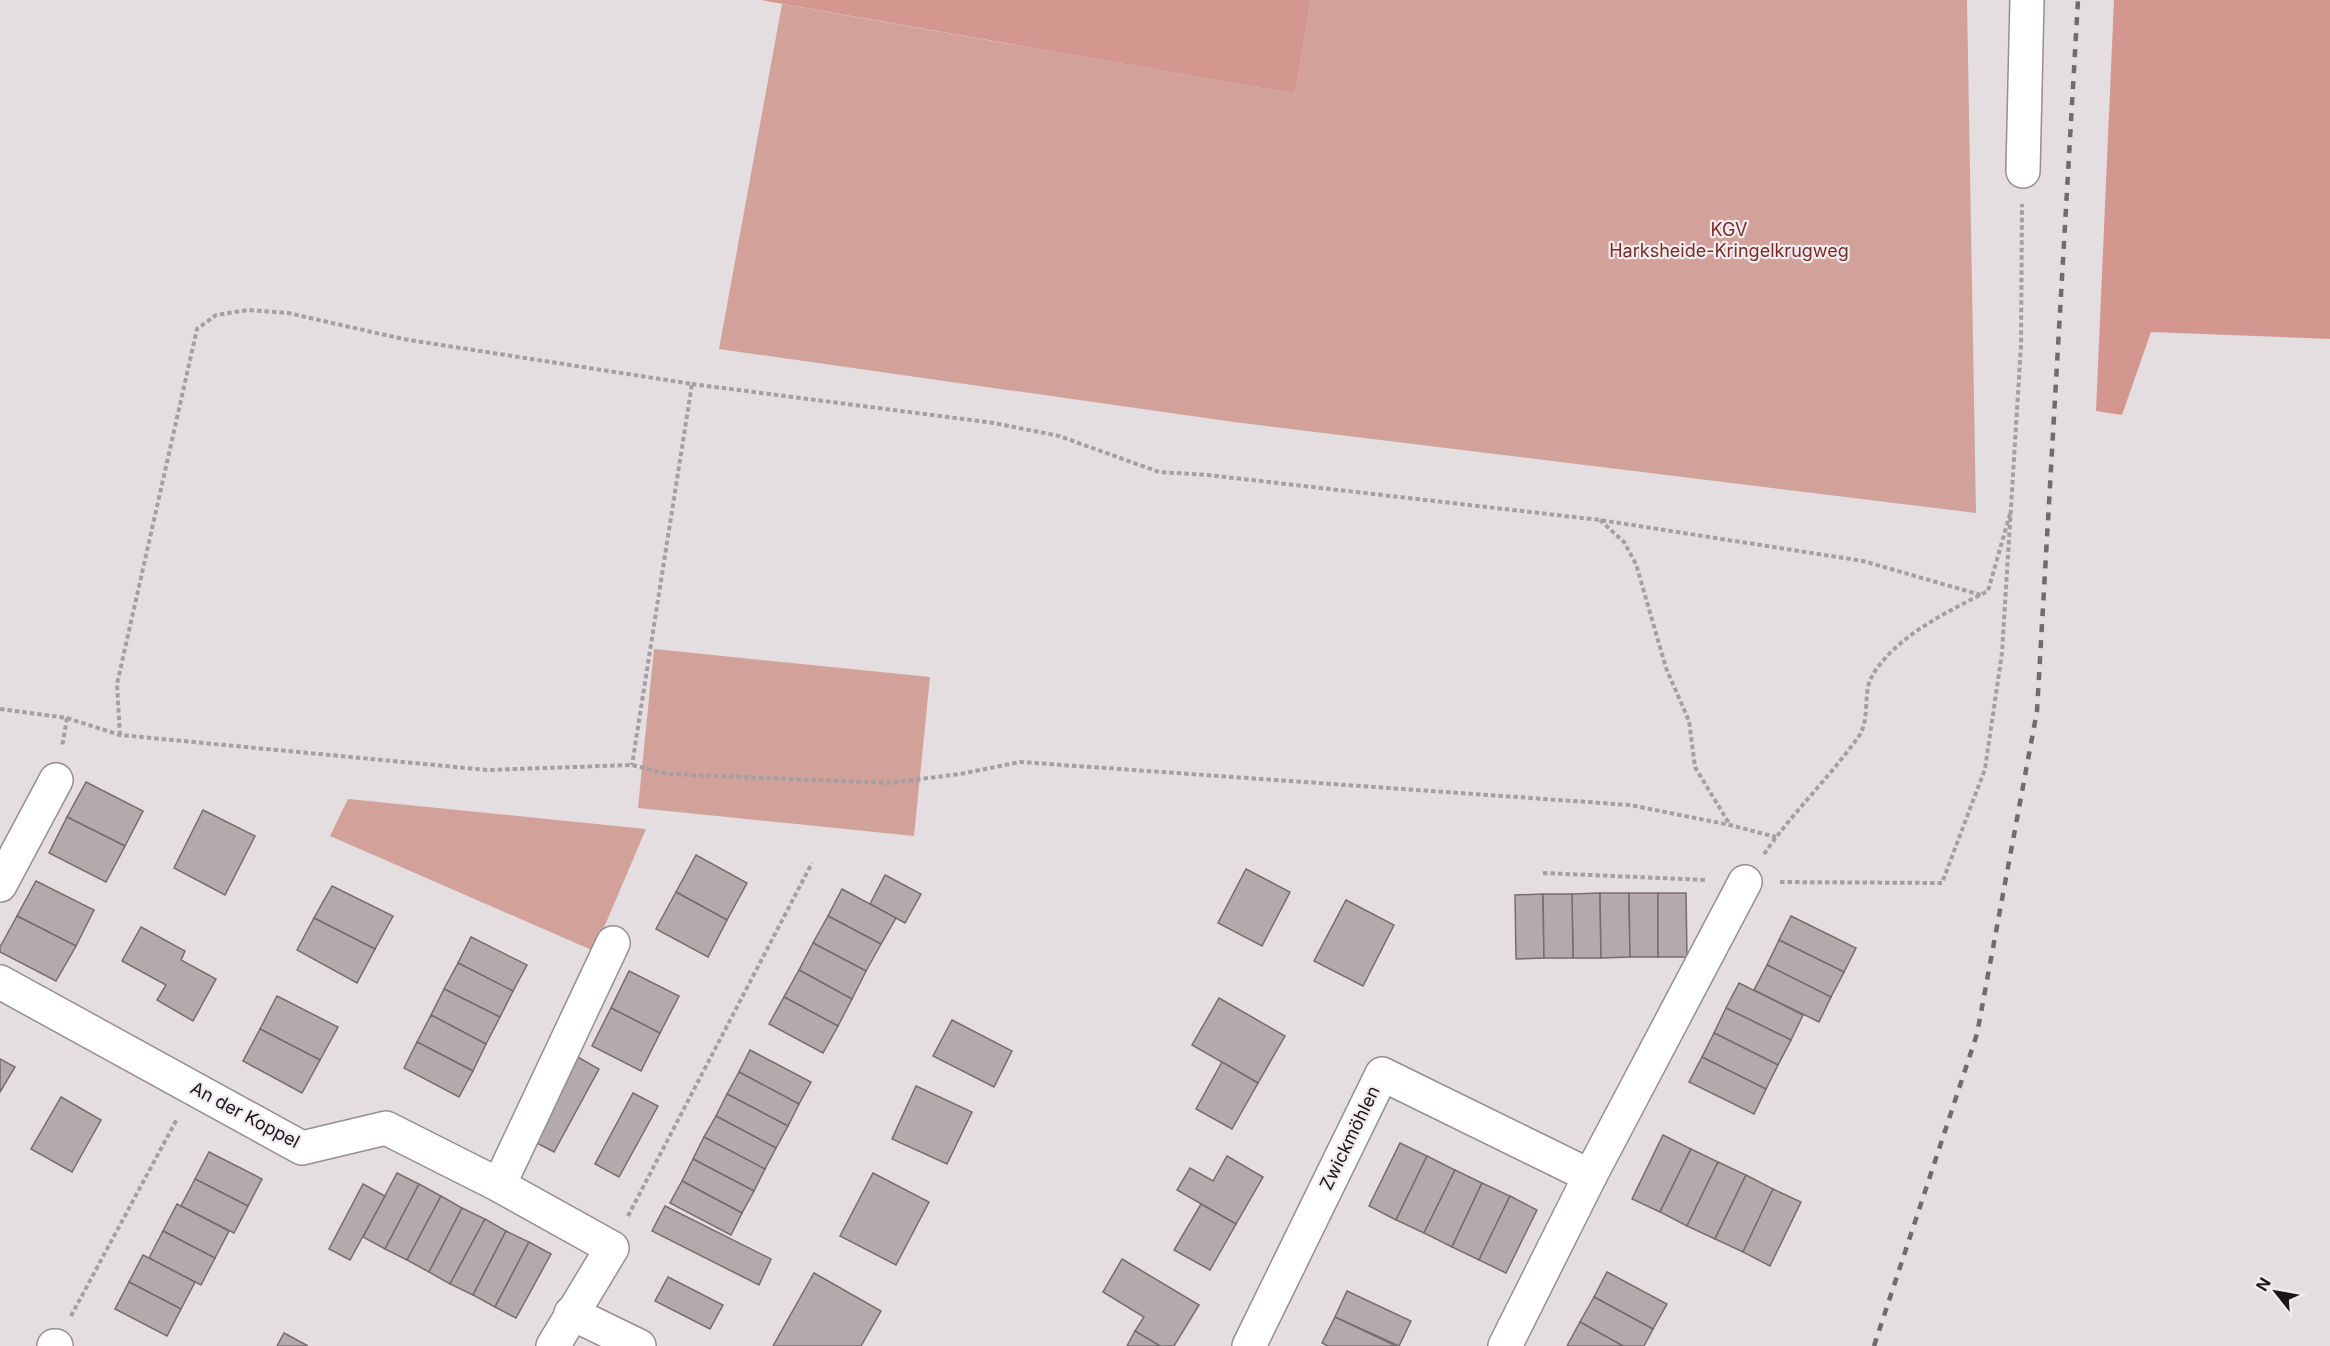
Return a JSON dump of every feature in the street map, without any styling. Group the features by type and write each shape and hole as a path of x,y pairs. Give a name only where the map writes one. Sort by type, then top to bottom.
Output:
{"street":[{"path":"2023,171 2027,0"},
{"path":"0,885 56,780"},
{"path":"1504,1346 1590,1176 1745,882"},
{"path":"499,1185 614,943"},
{"name":"An der Koppel","path":"0,982 302,1148 386,1128 499,1185 612,1248"},
{"name":"Zwickmöhlen","path":"1249,1346 1382,1074 1590,1176"},
{"path":"553,1346 612,1248"},
{"path":"572,1313 639,1346"}],"path":[{"path":"1542,873 1745,882 1942,883 1985,769 2002,653 2021,345 2023,171"},
{"path":"120,735 117,684 197,329 216,315 248,310 288,313 404,339 692,384 994,423 1059,436 1159,472 1208,475 1600,520 1863,561 1981,595"},
{"path":"632,765 692,384"},
{"path":"1745,882 1786,822 1821,786 1862,733 1871,679 1895,647 1942,615 1988,591 2012,506"},
{"path":"1600,520 1624,542 1636,564 1666,668 1689,721 1695,767 1730,825"},
{"path":"0,709 67,718 120,735 487,770 632,765 668,774 889,783 960,774 1020,762 1630,805 1730,825 1776,837"},
{"path":"56,780 67,718"},
{"path":"612,1248 812,863"},
{"path":"55,1346 194,1088"}],"green space":[{"name":"KGV Harksheide-Kringelkrugweg","path":"1311,0 1967,0 1976,513 1234,422 719,349 782,4 1295,94"},
{"path":"654,649 930,677 914,836 638,808"},
{"path":"348,799 646,829 594,951 330,836"}],"shaded area":[{"path":"761,0 1311,0 1295,94"},
{"path":"2114,0 2330,0 2330,339 2151,332 2122,415 2096,411"}],"building":[{"path":"86,782 143,811 125,846 67,817"},
{"path":"203,810 255,836 225,895 174,868"},
{"path":"67,817 125,846 106,882 49,853"},
{"path":"696,855 747,883 727,920 676,892"},
{"path":"1246,869 1290,892 1262,946 1218,923"},
{"path":"885,875 921,894 905,923 870,904"},
{"path":"36,881 94,910 76,946 17,916"},
{"path":"332,886 393,916 375,949 314,918"},
{"path":"842,889 896,918 881,944 828,916"},
{"path":"676,892 727,920 708,957 656,929"},
{"path":"1600,893 1601,958 1573,958 1572,894"},
{"path":"1600,893 1629,893 1630,957 1601,958"},
{"path":"1629,893 1658,893 1658,957 1630,957"},
{"path":"1658,893 1686,893 1687,957 1658,957"},
{"path":"1543,894 1544,958 1516,959 1515,895"},
{"path":"1543,894 1572,894 1573,958 1544,958"},
{"path":"1346,900 1394,925 1363,986 1314,961"},
{"path":"17,916 76,946 56,981 0,952 0,947"},
{"path":"828,916 881,944 866,971 813,943"},
{"path":"1791,916 1856,948 1844,972 1779,940"},
{"path":"314,918 375,949 357,983 297,950"},
{"path":"141,927 185,951 181,960 216,979 193,1021 157,1000 166,985 122,961"},
{"path":"471,937 527,965 513,991 458,963"},
{"path":"1779,940 1844,972 1831,997 1767,965"},
{"path":"813,943 866,971 852,999 799,970"},
{"path":"458,963 513,991 500,1017 444,989"},
{"path":"1767,965 1831,997 1819,1022 1754,990"},
{"path":"799,970 852,999 838,1026 784,997"},
{"path":"629,971 679,996 660,1033 611,1008"},
{"path":"1739,983 1803,1015 1791,1040 1726,1008"},
{"path":"444,989 500,1017 486,1044 431,1015"},
{"path":"277,996 338,1027 320,1060 260,1029"},
{"path":"784,997 838,1026 823,1053 769,1024"},
{"path":"1219,998 1285,1036 1258,1083 1192,1045"},
{"path":"611,1008 660,1033 641,1071 592,1046"},
{"path":"1726,1008 1791,1040 1778,1065 1714,1033"},
{"path":"431,1015 486,1044 473,1071 417,1042"},
{"path":"952,1020 1012,1051 994,1087 933,1056"},
{"path":"260,1029 320,1060 302,1093 243,1061"},
{"path":"1714,1033 1778,1065 1766,1089 1702,1057"},
{"path":"417,1042 473,1071 459,1097 404,1068"},
{"path":"750,1050 811,1082 799,1104 739,1072"},
{"path":"574,1055 599,1069 554,1152 529,1139"},
{"path":"1702,1057 1766,1089 1754,1114 1689,1082"},
{"path":"0,1059 15,1067 0,1092"},
{"path":"1222,1062 1258,1083 1232,1129 1196,1109"},
{"path":"739,1072 799,1104 788,1126 727,1094"},
{"path":"916,1086 972,1112 947,1164 892,1139"},
{"path":"633,1093 658,1106 619,1177 595,1164"},
{"path":"727,1094 788,1126 776,1148 716,1116"},
{"path":"61,1097 101,1120 72,1172 31,1149"},
{"path":"716,1116 776,1148 765,1169 704,1137"},
{"path":"1663,1135 1691,1149 1660,1212 1632,1199"},
{"path":"704,1137 765,1169 754,1191 693,1159"},
{"path":"1400,1143 1427,1156 1396,1220 1369,1206"},
{"path":"1691,1149 1718,1162 1687,1226 1660,1212"},
{"path":"209,1152 262,1179 248,1206 195,1179"},
{"path":"1227,1156 1263,1177 1236,1224 1177,1190 1190,1168 1213,1181"},
{"path":"1427,1156 1455,1170 1424,1233 1396,1220"},
{"path":"693,1159 754,1191 742,1213 682,1181"},
{"path":"1718,1162 1746,1175 1715,1239 1687,1226"},
{"path":"1455,1170 1482,1183 1452,1247 1424,1233"},
{"path":"397,1173 419,1184 385,1249 363,1237"},
{"path":"873,1173 929,1202 896,1265 840,1236"},
{"path":"1746,1175 1773,1189 1743,1252 1715,1239"},
{"path":"195,1179 248,1206 234,1233 181,1206"},
{"path":"682,1181 742,1213 731,1235 670,1203"},
{"path":"1482,1183 1510,1196 1479,1260 1452,1247"},
{"path":"363,1184 385,1196 350,1260 329,1249"},
{"path":"419,1184 441,1196 407,1260 385,1249"},
{"path":"1773,1189 1801,1202 1770,1266 1743,1252"},
{"path":"441,1196 462,1208 429,1272 407,1260"},
{"path":"1510,1196 1537,1210 1506,1273 1479,1260"},
{"path":"177,1204 229,1231 215,1258 163,1231"},
{"path":"1201,1204 1236,1224 1210,1270 1174,1250"},
{"path":"665,1206 771,1259 759,1285 652,1231"},
{"path":"462,1208 485,1219 450,1284 429,1272"},
{"path":"485,1219 506,1231 473,1295 450,1284"},
{"path":"163,1231 215,1258 201,1285 149,1258"},
{"path":"506,1231 529,1242 495,1307 473,1295"},
{"path":"529,1242 551,1254 516,1318 495,1307"},
{"path":"143,1255 195,1282 181,1309 129,1282"},
{"path":"1122,1259 1199,1305 1174,1346 1160,1346 1135,1331 1144,1317 1103,1292"},
{"path":"1607,1272 1667,1304 1653,1329 1594,1297"},
{"path":"814,1273 881,1311 861,1346 773,1346"},
{"path":"668,1277 723,1305 710,1329 655,1301"},
{"path":"129,1282 181,1309 167,1336 115,1309"},
{"path":"1347,1291 1411,1321 1399,1346 1335,1317"},
{"path":"1594,1297 1653,1329 1644,1346 1623,1346 1580,1322"},
{"path":"1335,1317 1396,1346 1328,1346 1322,1343"},
{"path":"1580,1322 1623,1346 1567,1346"},
{"path":"1135,1331 1160,1346 1127,1346"},
{"path":"284,1333 308,1346 277,1346"}],"railway":[{"path":"1874,1346 1977,1034 2037,711 2078,0"}]}
